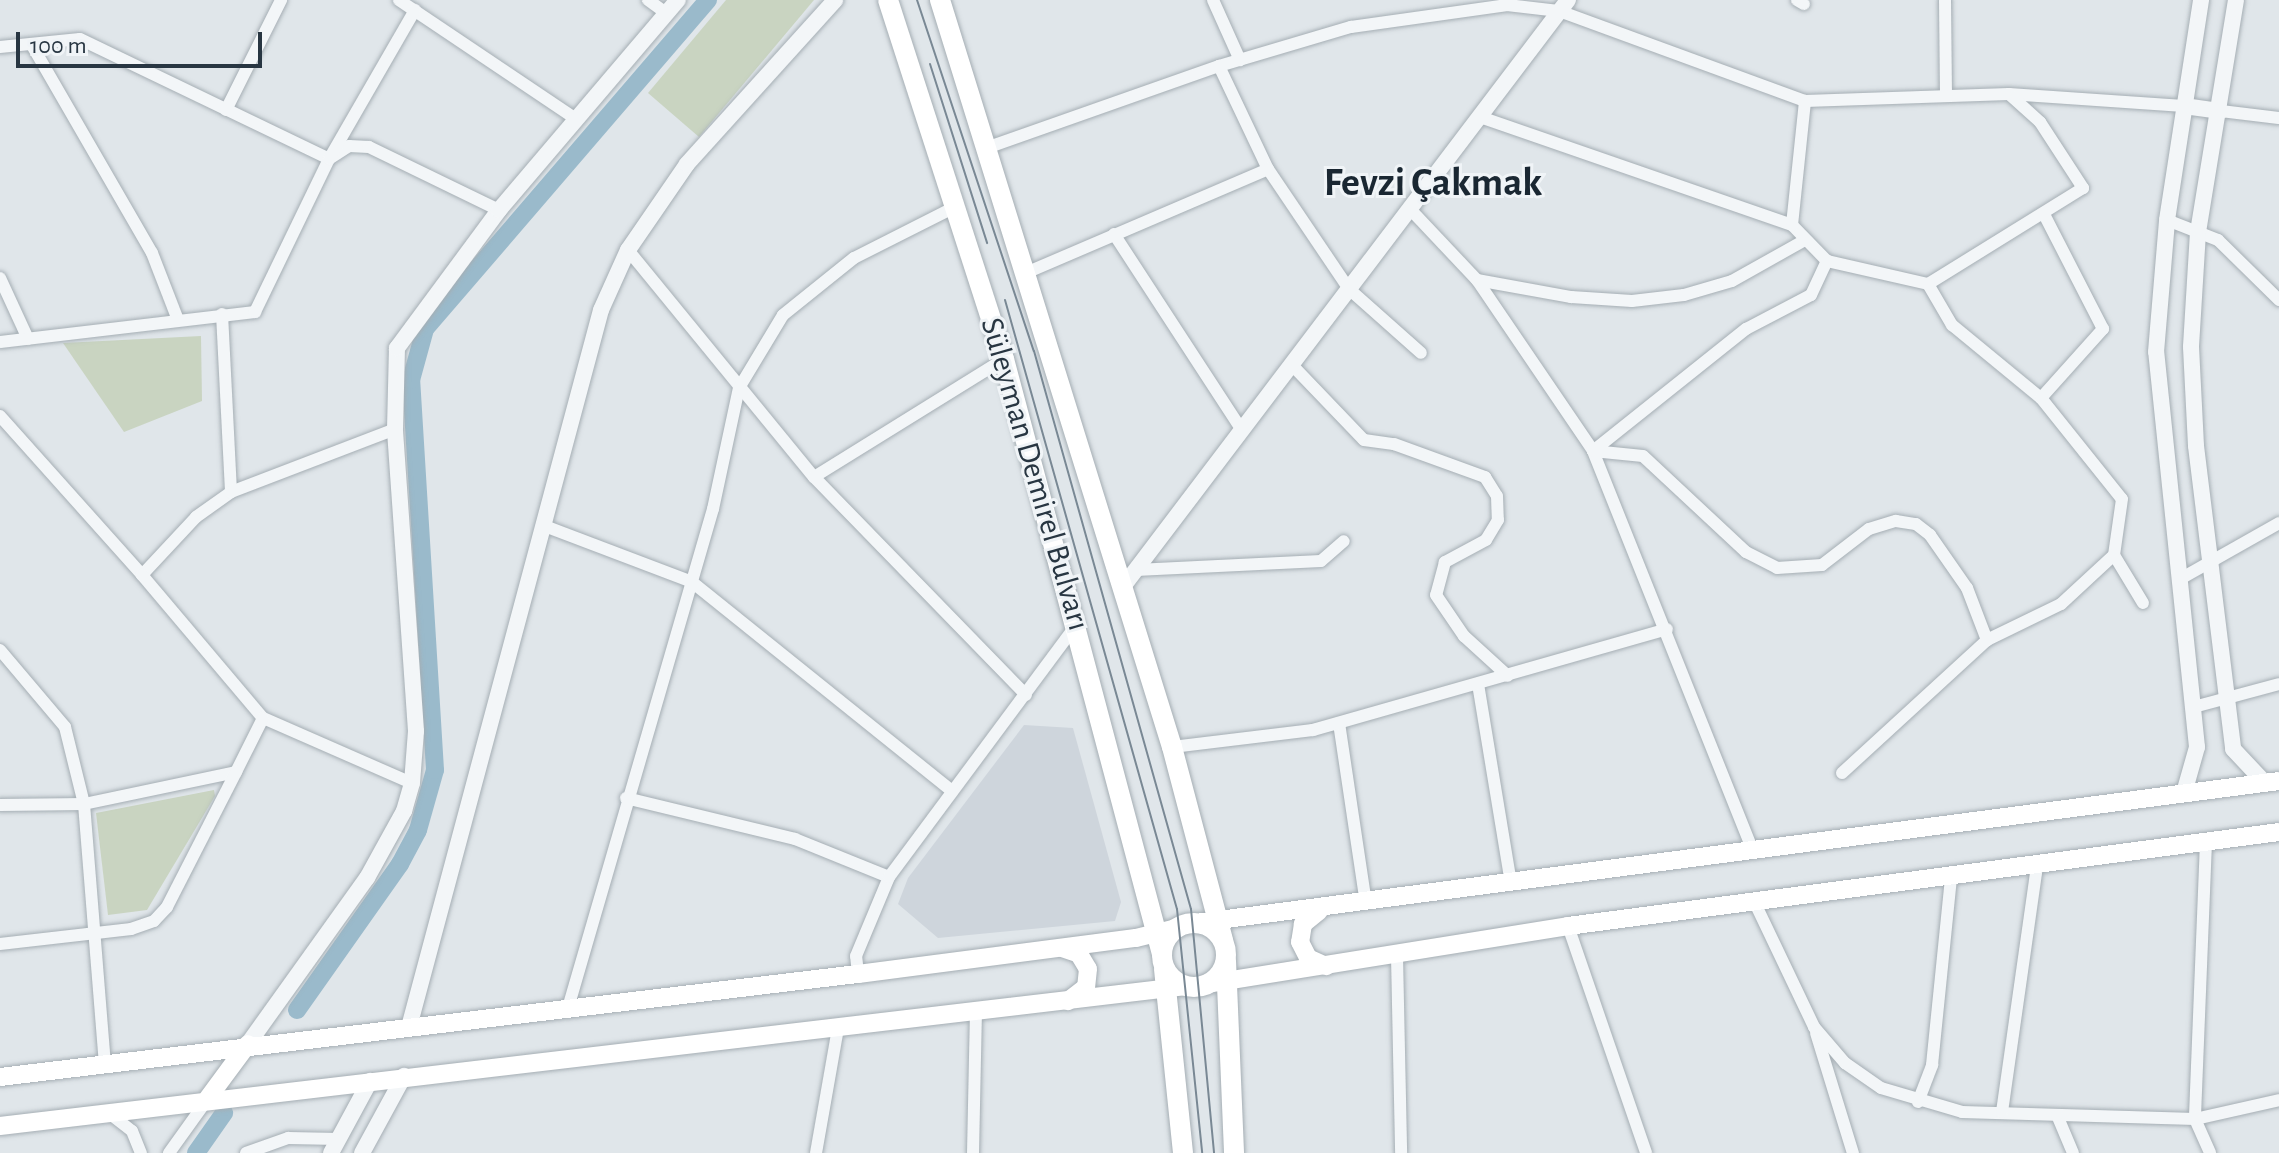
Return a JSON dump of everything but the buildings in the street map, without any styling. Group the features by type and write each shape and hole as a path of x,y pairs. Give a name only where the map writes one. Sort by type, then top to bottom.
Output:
{"main road":[{"name":"Süleyman Demirel Bulvarı","path":"888,0 1004,359 1077,624 1162,960 1176,987 1183,1153"},
{"name":"Süleyman Demirel Bulvarı","path":"940,0 1028,272 1172,747 1220,958 1234,1153"},
{"path":"0,1126 208,1098 1176,987 1220,958 1326,909 2272,782"},
{"path":"1187,925 1220,958 1334,966 1568,926 1951,878 2279,832"},
{"path":"1326,909 1303,924 1300,942 1316,964 1334,966"},
{"path":"0,1077 248,1044 1062,948 1187,925"},
{"path":"1162,960 1187,925"},
{"path":"1062,948 1079,954 1089,978 1081,994 1065,1002"},
{"path":"208,1098 248,1044"}],"street":[{"path":"226,110 281,0"},
{"path":"399,0 576,119"},
{"path":"248,1044 367,878 404,811 412,783 416,731 395,429 397,348 499,210 672,6 648,0"},
{"path":"409,1027 601,310 628,250 687,164 835,0"},
{"path":"1213,0 1240,60"},
{"path":"1945,0 1946,92"},
{"path":"2184,793 2197,747 2156,352 2167,220 2201,0"},
{"path":"2236,0 2221,111 2198,232 2191,347 2211,566 2233,749 2272,782"},
{"path":"989,147 1219,66 1351,27 1507,5 1564,6 1805,101 1946,92 2009,94 2184,106 2279,118"},
{"path":"1122,588 1564,6"},
{"path":"0,342 255,312 329,159 415,10"},
{"path":"0,47 33,47 63,38 80,39 329,159"},
{"path":"33,47 152,253 178,320"},
{"path":"1219,66 1268,169 1349,289 1421,353"},
{"path":"1480,117 1792,225 1827,261 1928,284 2083,188 2040,122 2009,94"},
{"path":"1792,225 1805,101"},
{"path":"329,159 349,146 369,147 499,210"},
{"path":"1028,272 1268,169"},
{"path":"568,1008 626,798 692,582 739,388 783,315 854,258 957,206"},
{"path":"1410,209 1477,280 1593,451 1667,629 1753,852"},
{"path":"2041,398 2103,329 2044,214"},
{"path":"2167,220 2218,240 2279,300"},
{"path":"1114,234 1242,430"},
{"path":"1477,280 1571,297 1632,301 1684,295 1732,281 1805,240"},
{"path":"628,250 814,477 1026,695"},
{"path":"1593,451 1746,329 1811,295 1827,261"},
{"path":"0,278 28,339"},
{"path":"1842,773 1987,640 2061,604 2114,555 2122,499 2041,398 1952,325 1928,284"},
{"path":"222,314 231,492"},
{"path":"814,477 1004,359"},
{"path":"1292,365 1364,440 1439,458 1485,477 1499,508 1494,531 1445,562 1436,595 1464,636 1508,676"},
{"path":"0,416 142,575 263,718 412,783"},
{"path":"142,575 196,517 231,492 395,429"},
{"path":"1593,451 1643,456 1746,552 1777,568 1822,565 1869,529 1896,521 1916,524 1930,535 1967,588 1987,640"},
{"path":"2180,579 2211,566 2279,523"},
{"path":"542,525 692,582 951,790"},
{"path":"1136,570 1321,561 1344,541"},
{"path":"2114,555 2143,603"},
{"path":"858,974 856,956 889,877 1077,624"},
{"path":"1172,747 1339,723 1667,629"},
{"path":"0,650 65,727 84,804 91,933 105,1063"},
{"path":"1478,684 1511,883"},
{"path":"2194,707 2279,684"},
{"path":"0,944 131,929 161,914 263,718"},
{"path":"1339,723 1366,903"},
{"path":"0,805 84,804 236,772"},
{"path":"626,798 795,839 889,877"},
{"path":"2206,842 2195,1119 2210,1153"},
{"path":"2002,1112 2037,866"},
{"path":"1918,1102 1932,1065 1951,878"},
{"path":"1754,901 1814,1027 1853,1153"},
{"path":"1568,926 1646,1153"},
{"path":"1397,956 1401,1153"},
{"path":"973,1153 976,1010"},
{"path":"1814,1027 1845,1063 1881,1088 1918,1102 1962,1112 2195,1119 2279,1100"},
{"path":"816,1153 838,1028"},
{"path":"362,1153 404,1076"},
{"path":"246,1153 276,1140 335,1146 370,1081"},
{"path":"169,1153 208,1098"},
{"path":"106,1112 127,1124 141,1153"},
{"path":"2057,1115 2073,1153"}],"shaded area":[{"path":"1024,725 1073,728 1121,902 1115,921 938,938 898,904 908,878"}],"green space":[{"path":"726,0 814,0 699,137 648,93"},
{"path":"201,336 202,401 124,432 63,343"},
{"path":"214,790 215,796 147,910 108,915 96,813"}],"waterway":[{"path":"297,1010 400,864 418,830 435,770 411,380 425,329 708,0"},
{"path":"196,1153 224,1113"}],"tram line":[{"path":"917,0 1034,351 1191,909 1214,1153"},
{"path":"930,64 987,243"},
{"path":"1005,300 1177,909 1202,1153"}],"district":[{"name":"Fevzi Çakmak","path":"1433,183"}]}
